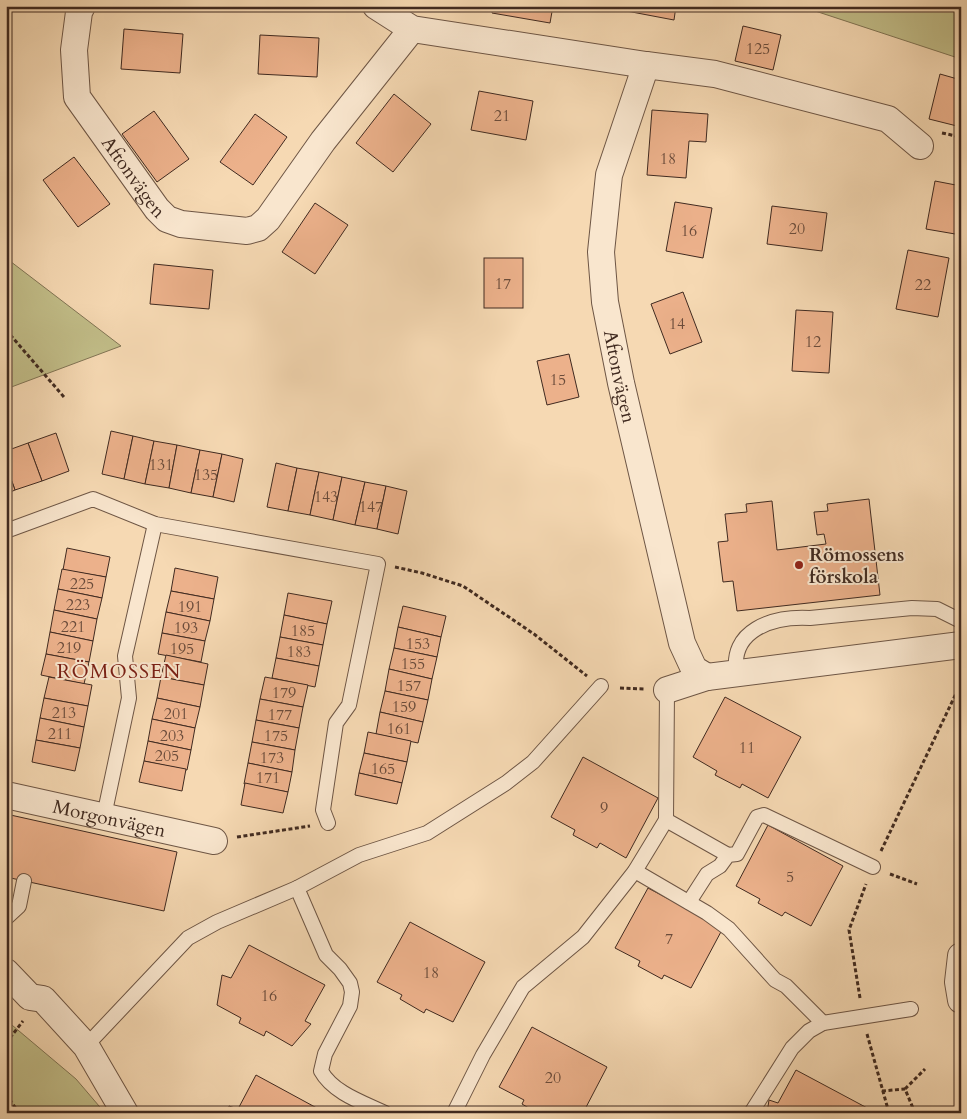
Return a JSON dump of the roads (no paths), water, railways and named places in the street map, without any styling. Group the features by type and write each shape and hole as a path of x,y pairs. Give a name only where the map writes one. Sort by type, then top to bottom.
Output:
{"street":[{"name":"Aftonvägen","path":"82,6 79,12 74,50 77,97 157,209 167,220 181,224 247,231 258,228 268,219 323,141 412,29"},
{"path":"376,6 412,29 715,74 888,119 920,146"},
{"name":"Aftonvägen","path":"646,65 609,175 601,252 605,302 621,383 682,643 694,669 707,677"},
{"path":"667,690 707,677 736,675 961,644"},
{"name":"Morgonvägen","path":"6,795 214,841"},
{"path":"961,956 958,982 961,1000"},
{"path":"6,972 30,996 43,999 86,1046 126,1113"}],"lane":[{"path":"6,532 93,499 155,524 378,564 350,704 336,723 323,810 328,823"},
{"path":"104,816 129,698 125,656 155,524"},
{"path":"736,675 734,662 740,642 751,632 766,625 798,618 912,608 937,608 961,621"},
{"path":"86,1046 188,938 217,922 296,888 359,855 426,833 506,783 532,762 601,686"},
{"path":"454,1113 501,1021 523,987 583,937 635,870 666,820 667,690"},
{"path":"666,820 728,855 737,854 757,818 764,816 873,867"},
{"path":"688,902 707,874 720,866 728,855"},
{"path":"635,870 729,929 775,980 786,986 823,1023"},
{"path":"6,918 19,906 24,881"},
{"path":"296,888 326,955 340,969 350,984 352,992 350,1006 325,1054 321,1071 326,1080 357,1107 385,1113"},
{"path":"751,1113 792,1048 809,1031 823,1023 911,1009"}],"place":[{"name":"Römossens förskola","path":"799,565"}],"district":[{"name":"RÖMOSSEN","path":"119,671"}]}
